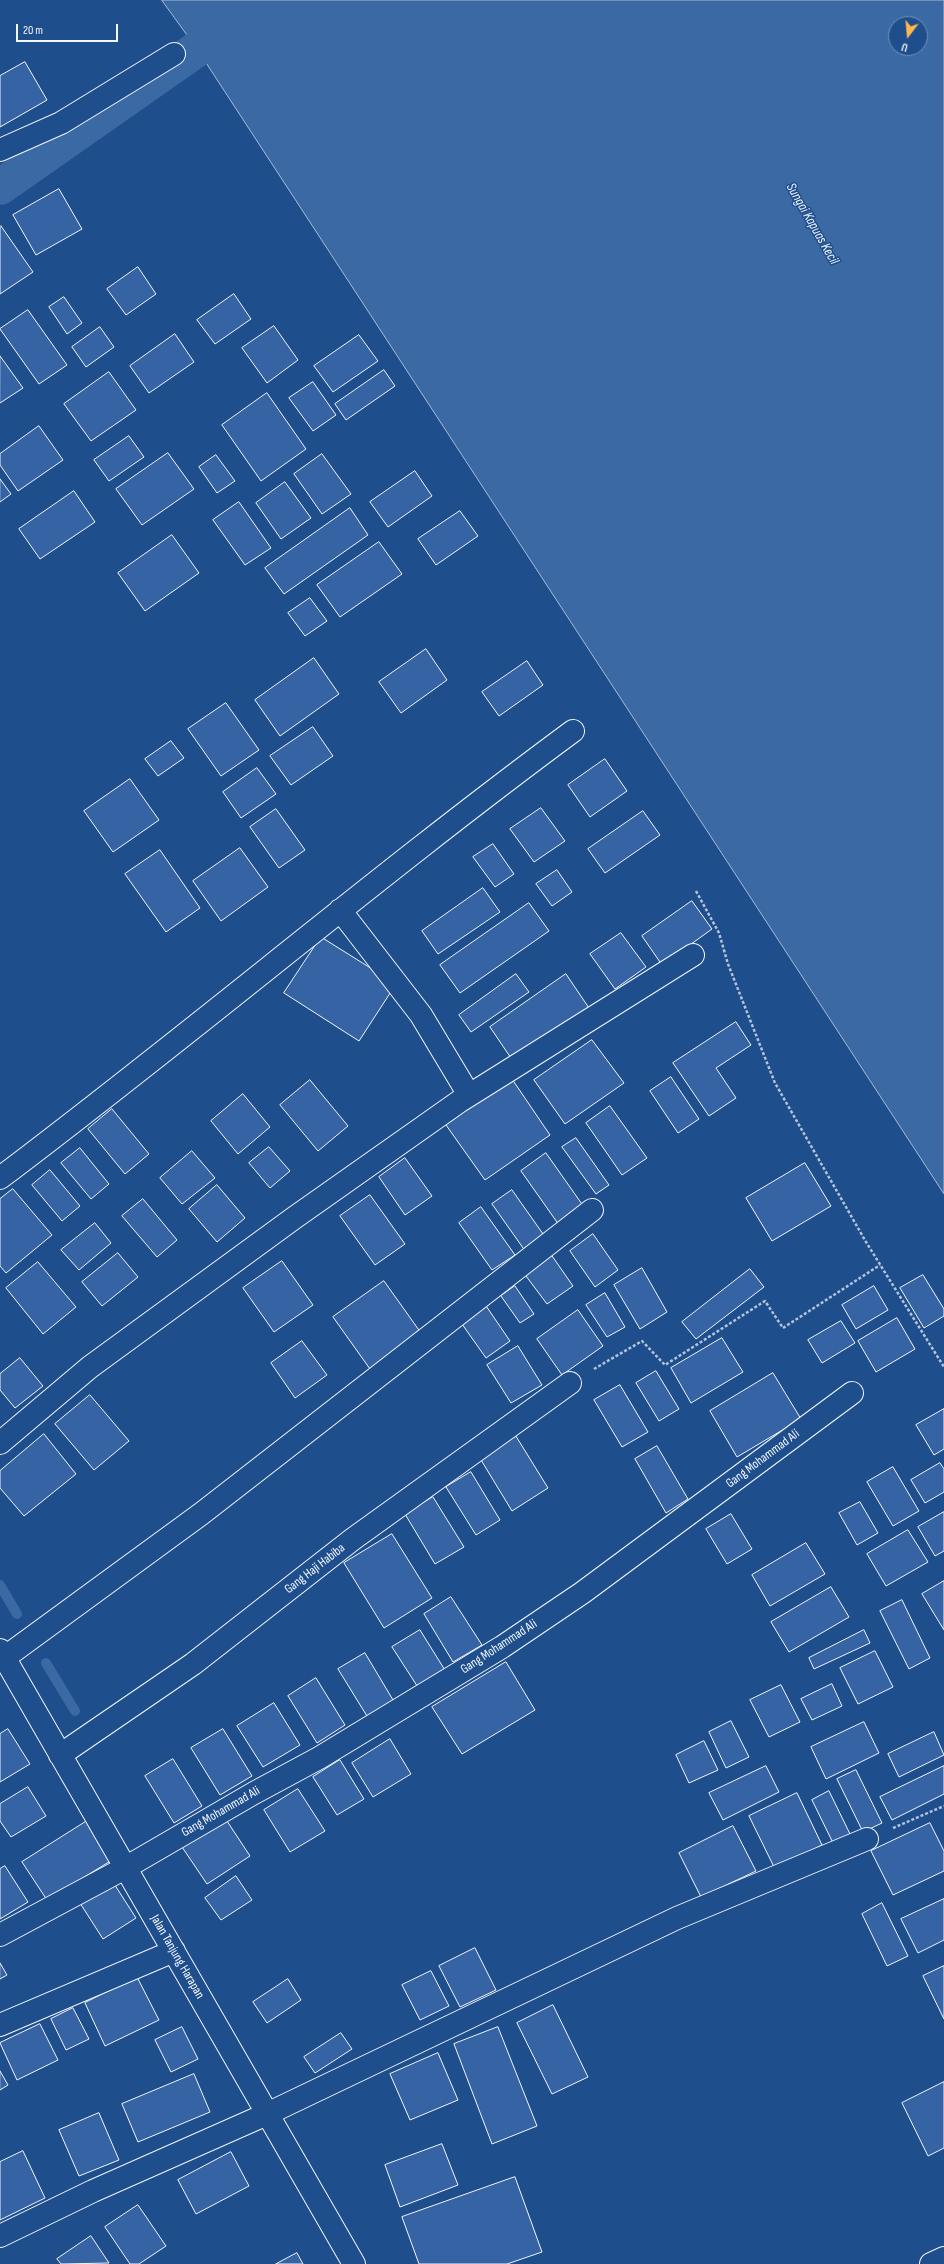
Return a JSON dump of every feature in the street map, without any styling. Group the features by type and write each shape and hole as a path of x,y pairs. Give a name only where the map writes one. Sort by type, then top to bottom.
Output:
{"street":[{"path":"0,150 61,123 174,54"},
{"path":"0,1178 105,1099 340,910 573,731"},
{"path":"340,910 421,1015 469,1095"},
{"path":"0,1443 97,1362 294,1218 469,1095 506,1074 693,955"},
{"path":"2,1654 201,1514 592,1210"},
{"name":"Gang Haji Habiba","path":"60,1755 193,1664 353,1540 570,1383"},
{"name":"Gang Mohammad Ali","path":"0,1935 125,1868 254,1793 319,1758 502,1646 582,1593 852,1393"},
{"name":"Jalan Tanjung Harapan","path":"2,1654 354,2264"},
{"path":"0,2236 93,2191 267,2114 677,1918 867,1839"},
{"path":"0,2025 174,1951"},
{"path":"931,2264 944,2258"}],"path":[{"path":"696,891 720,933 728,964 775,1082 880,1265 944,1367"},
{"path":"570,1383 642,1341 665,1365 765,1301 784,1328 880,1265"},
{"path":"867,1839 944,1806"}],"water":[{"name":"Sungai Kapuas Kecil","path":"162,0 944,0 944,1194 197,49"}],"building":[{"path":"25,62 47,100 0,127 0,76"},
{"path":"59,189 82,229 36,255 13,215"},
{"path":"1,226 33,272 0,294 0,227"},
{"path":"138,267 156,294 126,315 107,289"},
{"path":"234,294 251,319 215,344 197,320"},
{"path":"64,297 82,323 67,334 49,307"},
{"path":"28,310 67,365 39,384 0,329"},
{"path":"274,326 298,360 267,383 242,348"},
{"path":"100,327 114,347 86,367 72,347"},
{"path":"175,334 194,362 149,393 130,366"},
{"path":"359,335 378,361 333,392 314,366"},
{"path":"0,356 23,388 0,403"},
{"path":"384,370 395,386 346,420 335,404"},
{"path":"109,372 136,410 91,441 64,404"},
{"path":"313,382 336,415 313,431 289,398"},
{"path":"267,393 306,449 261,481 222,425"},
{"path":"39,426 63,460 18,491 0,465 0,454"},
{"path":"129,436 144,457 109,481 94,460"},
{"path":"168,453 194,489 142,525 116,489"},
{"path":"322,454 351,494 322,514 294,474"},
{"path":"216,455 235,481 217,493 199,467"},
{"path":"415,471 432,496 388,527 370,502"},
{"path":"0,479 11,494 0,502"},
{"path":"285,482 311,518 281,539 256,503"},
{"path":"74,491 95,522 40,559 19,529"},
{"path":"239,502 271,548 245,565 213,520"},
{"path":"350,508 368,535 284,594 265,568"},
{"path":"460,511 478,536 436,565 418,539"},
{"path":"172,535 199,573 145,611 118,573"},
{"path":"379,542 402,574 340,617 317,585"},
{"path":"310,598 327,621 305,636 288,613"},
{"path":"426,649 447,680 401,713 379,682"},
{"path":"314,658 339,694 280,736 255,700"},
{"path":"527,661 543,685 499,716 482,692"},
{"path":"226,703 259,750 221,776 188,729"},
{"path":"313,727 333,756 291,785 270,756"},
{"path":"171,741 184,758 158,776 145,759"},
{"path":"605,759 627,791 590,817 568,785"},
{"path":"257,768 276,794 241,818 223,792"},
{"path":"130,779 159,820 113,852 84,811"},
{"path":"541,808 565,841 534,862 510,829"},
{"path":"276,809 305,850 279,868 250,827"},
{"path":"643,811 660,835 605,873 588,849"},
{"path":"493,844 514,874 495,887 473,857"},
{"path":"240,848 268,887 221,921 193,881"},
{"path":"160,850 200,908 166,932 125,874"},
{"path":"557,870 572,892 552,906 536,884"},
{"path":"483,888 500,912 438,954 422,931"},
{"path":"692,901 712,929 662,965 642,936"},
{"path":"529,903 549,931 460,993 440,965"},
{"path":"621,933 646,967 615,989 590,954"},
{"path":"321,937 396,984 359,1041 284,993"},
{"path":"516,974 529,992 471,1032 459,1015"},
{"path":"566,974 591,1011 515,1064 490,1027"},
{"path":"736,1022 751,1045 716,1068 736,1098 709,1116 673,1063"},
{"path":"592,1040 624,1083 565,1124 534,1080"},
{"path":"671,1077 699,1119 678,1133 650,1091"},
{"path":"512,1079 550,1135 485,1180 446,1125"},
{"path":"310,1080 348,1126 318,1151 280,1105"},
{"path":"243,1094 270,1127 238,1154 211,1121"},
{"path":"610,1106 647,1158 622,1175 586,1123"},
{"path":"112,1109 149,1154 125,1174 88,1129"},
{"path":"576,1138 609,1185 596,1194 562,1147"},
{"path":"269,1147 290,1171 270,1188 249,1163"},
{"path":"80,1148 109,1184 91,1199 61,1163"},
{"path":"192,1151 215,1178 182,1204 160,1178"},
{"path":"546,1153 584,1207 559,1225 521,1171"},
{"path":"405,1158 432,1196 405,1215 379,1177"},
{"path":"805,1163 831,1206 772,1241 746,1198"},
{"path":"50,1170 80,1206 62,1221 32,1185"},
{"path":"217,1185 245,1218 217,1242 189,1209"},
{"path":"13,1189 52,1235 6,1273 0,1266 0,1199"},
{"path":"512,1190 548,1241 528,1255 492,1204"},
{"path":"370,1195 405,1244 375,1265 340,1216"},
{"path":"143,1199 177,1240 157,1257 122,1216"},
{"path":"481,1207 515,1255 492,1270 459,1223"},
{"path":"95,1223 111,1243 79,1270 61,1250"},
{"path":"593,1234 618,1270 595,1287 570,1251"},
{"path":"118,1253 138,1277 102,1306 82,1282"},
{"path":"550,1253 573,1286 547,1304 523,1272"},
{"path":"282,1261 313,1305 274,1332 243,1288"},
{"path":"38,1262 76,1307 43,1334 6,1288"},
{"path":"642,1268 667,1312 640,1329 614,1285"},
{"path":"750,1269 764,1287 696,1339 682,1322"},
{"path":"923,1275 944,1309 944,1316 924,1328 900,1288"},
{"path":"384,1281 421,1333 370,1369 333,1317"},
{"path":"515,1286 534,1314 520,1323 501,1296"},
{"path":"874,1286 888,1310 856,1329 842,1305"},
{"path":"605,1293 625,1327 607,1337 586,1305"},
{"path":"482,1300 510,1341 486,1358 457,1317"},
{"path":"578,1310 603,1346 562,1375 537,1339"},
{"path":"897,1318 915,1349 876,1372 858,1341"},
{"path":"841,1321 855,1343 822,1363 808,1340"},
{"path":"722,1338 743,1372 691,1403 671,1368"},
{"path":"302,1341 327,1375 295,1398 271,1363"},
{"path":"518,1346 542,1385 511,1403 487,1365"},
{"path":"20,1358 43,1386 15,1408 0,1390 0,1374"},
{"path":"656,1371 679,1409 659,1421 636,1383"},
{"path":"773,1373 801,1419 737,1457 710,1411"},
{"path":"620,1385 648,1432 622,1447 594,1400"},
{"path":"90,1395 129,1441 94,1470 55,1424"},
{"path":"944,1409 944,1449 934,1455 916,1425"},
{"path":"514,1433 548,1488 512,1511 478,1455"},
{"path":"44,1434 76,1474 24,1516 0,1488 0,1471"},
{"path":"657,1446 688,1499 666,1513 635,1459"},
{"path":"940,1463 944,1469 944,1492 925,1503 911,1480"},
{"path":"893,1467 919,1511 893,1526 867,1482"},
{"path":"471,1472 500,1520 476,1535 446,1487"},
{"path":"433,1497 464,1547 435,1564 405,1514"},
{"path":"860,1502 878,1533 857,1545 839,1513"},
{"path":"944,1512 944,1551 935,1556 918,1527"},
{"path":"731,1514 752,1549 727,1564 706,1529"},
{"path":"908,1530 928,1562 886,1586 867,1554"},
{"path":"392,1534 432,1598 384,1628 344,1563"},
{"path":"806,1543 825,1574 770,1606 752,1575"},
{"path":"944,1581 944,1630 922,1594"},
{"path":"831,1587 849,1617 789,1652 771,1622"},
{"path":"451,1597 482,1645 453,1662 424,1614"},
{"path":"902,1600 930,1658 909,1669 880,1611"},
{"path":"420,1630 448,1675 421,1692 392,1647"},
{"path":"864,1630 870,1643 814,1669 809,1658"},
{"path":"875,1651 893,1687 858,1704 840,1668"},
{"path":"365,1653 396,1705 370,1721 338,1669"},
{"path":"506,1662 535,1710 462,1754 432,1707"},
{"path":"316,1678 345,1725 317,1743 288,1696"},
{"path":"832,1684 842,1706 812,1720 801,1699"},
{"path":"781,1685 800,1722 769,1737 750,1700"},
{"path":"274,1703 300,1745 263,1767 237,1726"},
{"path":"731,1721 749,1757 726,1768 709,1732"},
{"path":"864,1722 879,1753 826,1779 811,1747"},
{"path":"8,1729 30,1764 0,1782 0,1734"},
{"path":"223,1729 252,1776 220,1795 191,1748"},
{"path":"934,1732 944,1755 899,1777 888,1754"},
{"path":"390,1739 411,1774 373,1797 352,1763"},
{"path":"704,1741 718,1770 689,1783 676,1755"},
{"path":"173,1759 202,1806 174,1823 145,1776"},
{"path":"340,1760 364,1799 337,1815 313,1777"},
{"path":"766,1766 779,1792 723,1820 709,1793"},
{"path":"944,1766 944,1794 892,1820 880,1797"},
{"path":"856,1770 882,1823 863,1832 837,1779"},
{"path":"28,1787 46,1816 11,1837 0,1821 0,1804"},
{"path":"298,1789 325,1831 290,1852 264,1810"},
{"path":"829,1791 852,1838 835,1847 812,1800"},
{"path":"797,1793 822,1845 775,1869 749,1816"},
{"path":"225,1818 250,1856 207,1884 182,1847"},
{"path":"87,1821 112,1860 47,1900 22,1862"},
{"path":"930,1823 944,1851 944,1871 893,1895 871,1851"},
{"path":"733,1826 756,1871 701,1897 679,1853"},
{"path":"5,1866 28,1902 0,1919 0,1869"},
{"path":"236,1876 252,1900 221,1920 205,1898"},
{"path":"111,1879 136,1918 103,1939 78,1900"},
{"path":"944,1899 944,1940 918,1953 901,1919"},
{"path":"882,1903 908,1956 887,1966 862,1914"},
{"path":"475,1948 496,1990 460,2007 439,1966"},
{"path":"0,1963 7,1975 0,1979"},
{"path":"944,1966 944,2019 923,1976"},
{"path":"431,1971 449,2006 420,2020 402,1985"},
{"path":"137,1977 159,2020 105,2046 85,2003"},
{"path":"288,1979 301,2000 267,2023 253,2002"},
{"path":"553,2005 588,2077 552,2094 517,2023"},
{"path":"73,2008 89,2039 66,2050 51,2019"},
{"path":"40,2024 58,2060 17,2080 0,2043"},
{"path":"182,2027 198,2059 171,2072 155,2040"},
{"path":"498,2027 537,2126 492,2144 454,2044"},
{"path":"341,2033 352,2049 315,2073 304,2057"},
{"path":"438,2053 458,2100 410,2120 390,2074"},
{"path":"0,2071 8,2085 0,2090"},
{"path":"194,2074 210,2112 138,2142 122,2104"},
{"path":"944,2082 944,2148 928,2156 902,2103"},
{"path":"99,2113 119,2160 79,2176 59,2130"},
{"path":"442,2144 458,2185 400,2207 385,2165"},
{"path":"23,2151 45,2198 0,2220 0,2162"},
{"path":"231,2152 249,2186 196,2214 178,2180"},
{"path":"515,2177 542,2252 507,2264 419,2264 402,2217"},
{"path":"138,2205 166,2246 139,2264 130,2264 105,2227"},
{"path":"91,2236 109,2263 61,2264 57,2259"},
{"path":"297,2253 303,2264 276,2264"}],"waterway":[{"path":"0,187 197,49"},
{"path":"0,1585 17,1614"},
{"path":"46,1663 75,1711"}]}
